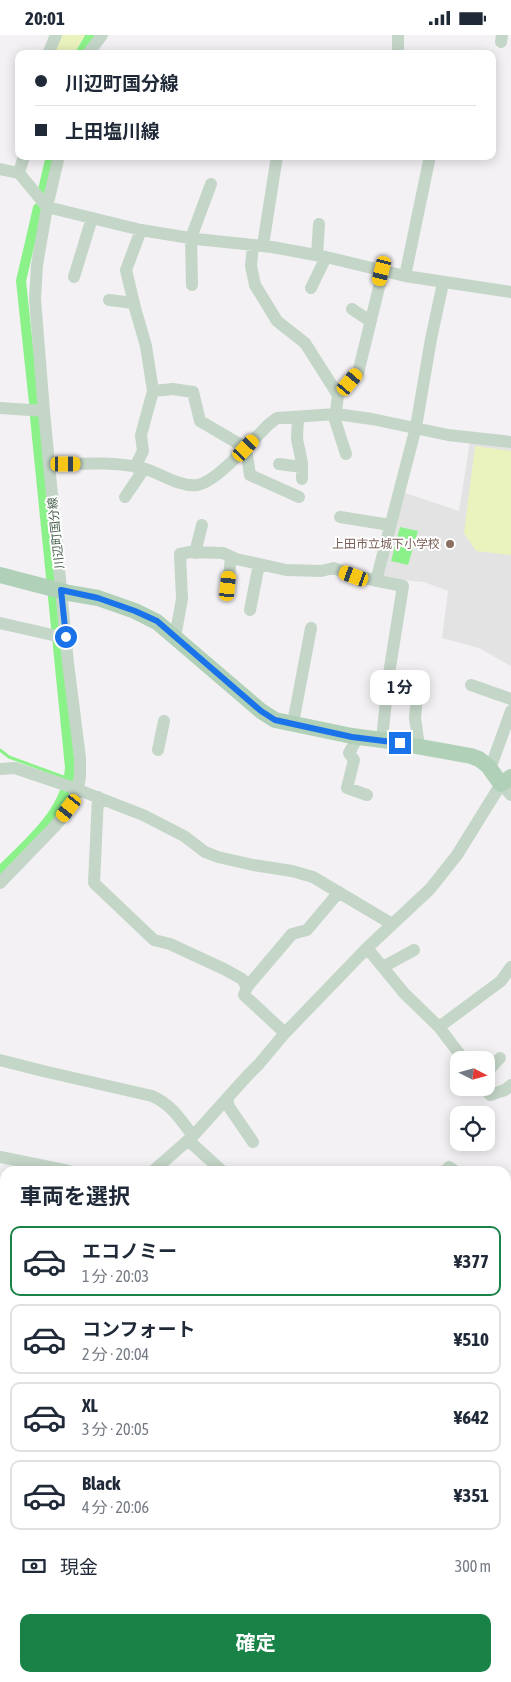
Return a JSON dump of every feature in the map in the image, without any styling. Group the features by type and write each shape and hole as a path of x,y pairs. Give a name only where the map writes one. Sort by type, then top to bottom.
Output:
{"main road":[{"path":"0,575 98,598 157,621 261,711 275,720 352,737 382,739 471,756 479,759 508,785"}],"street":[{"path":"50,50 56,35"},
{"path":"91,50 102,35"},
{"path":"398,35 398,50"},
{"path":"19,173 23,160"},
{"name":"川辺町国分線","path":"0,883 56,825 69,808 71,787 80,758 49,465 35,280 46,207 58,160"},
{"path":"276,160 258,245 251,266 255,285 277,321 305,343 338,395"},
{"path":"405,276 429,160"},
{"path":"0,169 19,173 46,207 141,230 191,238 258,245 322,256 405,276 511,292"},
{"path":"192,285 191,238 211,184"},
{"path":"74,277 92,218"},
{"path":"311,288 322,256 319,224"},
{"path":"125,497 140,468 143,451 141,435 153,391 146,346 126,270 141,230"},
{"path":"346,454 335,420 338,395 358,373 382,271"},
{"path":"376,581 416,427 430,339 443,283"},
{"path":"109,300 134,303"},
{"path":"352,309 370,321"},
{"path":"153,391 172,389 192,392 200,421 246,448"},
{"path":"0,408 44,411"},
{"path":"49,465 116,464 140,468 184,483 197,485 208,481 277,418 336,414 416,427 448,435 511,442"},
{"path":"279,464 302,473 297,439 298,417"},
{"path":"246,448 250,475 299,497"},
{"path":"340,517 390,525"},
{"path":"195,553 202,525"},
{"path":"175,637 182,599 180,554 223,553 259,564 295,570 321,571 334,568 376,581 403,586 388,679 382,739"},
{"path":"228,586 231,557"},
{"path":"250,610 259,564"},
{"path":"0,623 66,637"},
{"path":"293,723 311,628"},
{"path":"471,685 511,699"},
{"path":"418,686 415,718 419,746"},
{"path":"490,769 511,711"},
{"path":"158,750 164,721"},
{"path":"352,737 354,744 349,753 354,760 347,789 366,795"},
{"path":"0,769 15,768 143,815 184,836 205,852 253,865 292,871 313,877 392,924"},
{"path":"159,1166 191,1138 286,1033 392,924 430,889 458,855 508,785"},
{"path":"98,797 94,883 154,940 170,944 224,969 242,979 247,987"},
{"path":"286,1033 244,995 247,987 292,934 307,930 339,892"},
{"path":"367,949 404,993 439,1027 457,1051"},
{"path":"382,967 414,950"},
{"path":"439,1027 501,981 511,967"},
{"path":"495,1063 500,1058"},
{"path":"0,1060 159,1099 173,1110 191,1138 217,1166"},
{"path":"495,1093 505,1090 511,1085"},
{"path":"226,1098 229,1107 253,1142"},
{"path":"0,1157 45,1166"}],"shaded area":[{"path":"60,35 85,35 76,50 54,50"},
{"name":"上田市立城下小学校","path":"470,441 511,446 511,666 479,648 442,638 448,591 424,582 381,578 402,492 459,511"},
{"path":"475,446 511,451 511,555 476,551 464,533"},
{"path":"400,527 418,531 408,565 391,561"}],"waterway":[{"path":"82,50 91,35"},
{"path":"43,190 50,160"},
{"path":"34,403 21,281 38,208"},
{"path":"35,417 51,577"},
{"path":"0,871 45,825 55,812 68,783 70,767 53,597"},
{"path":"0,750 9,757 69,779"}],"place":[{"name":"上田市立城下小学校","path":"450,544"}],"route":[{"path":"66,637 61,590 98,598 157,621 261,711 275,720 352,737 382,739 400,743"}]}
